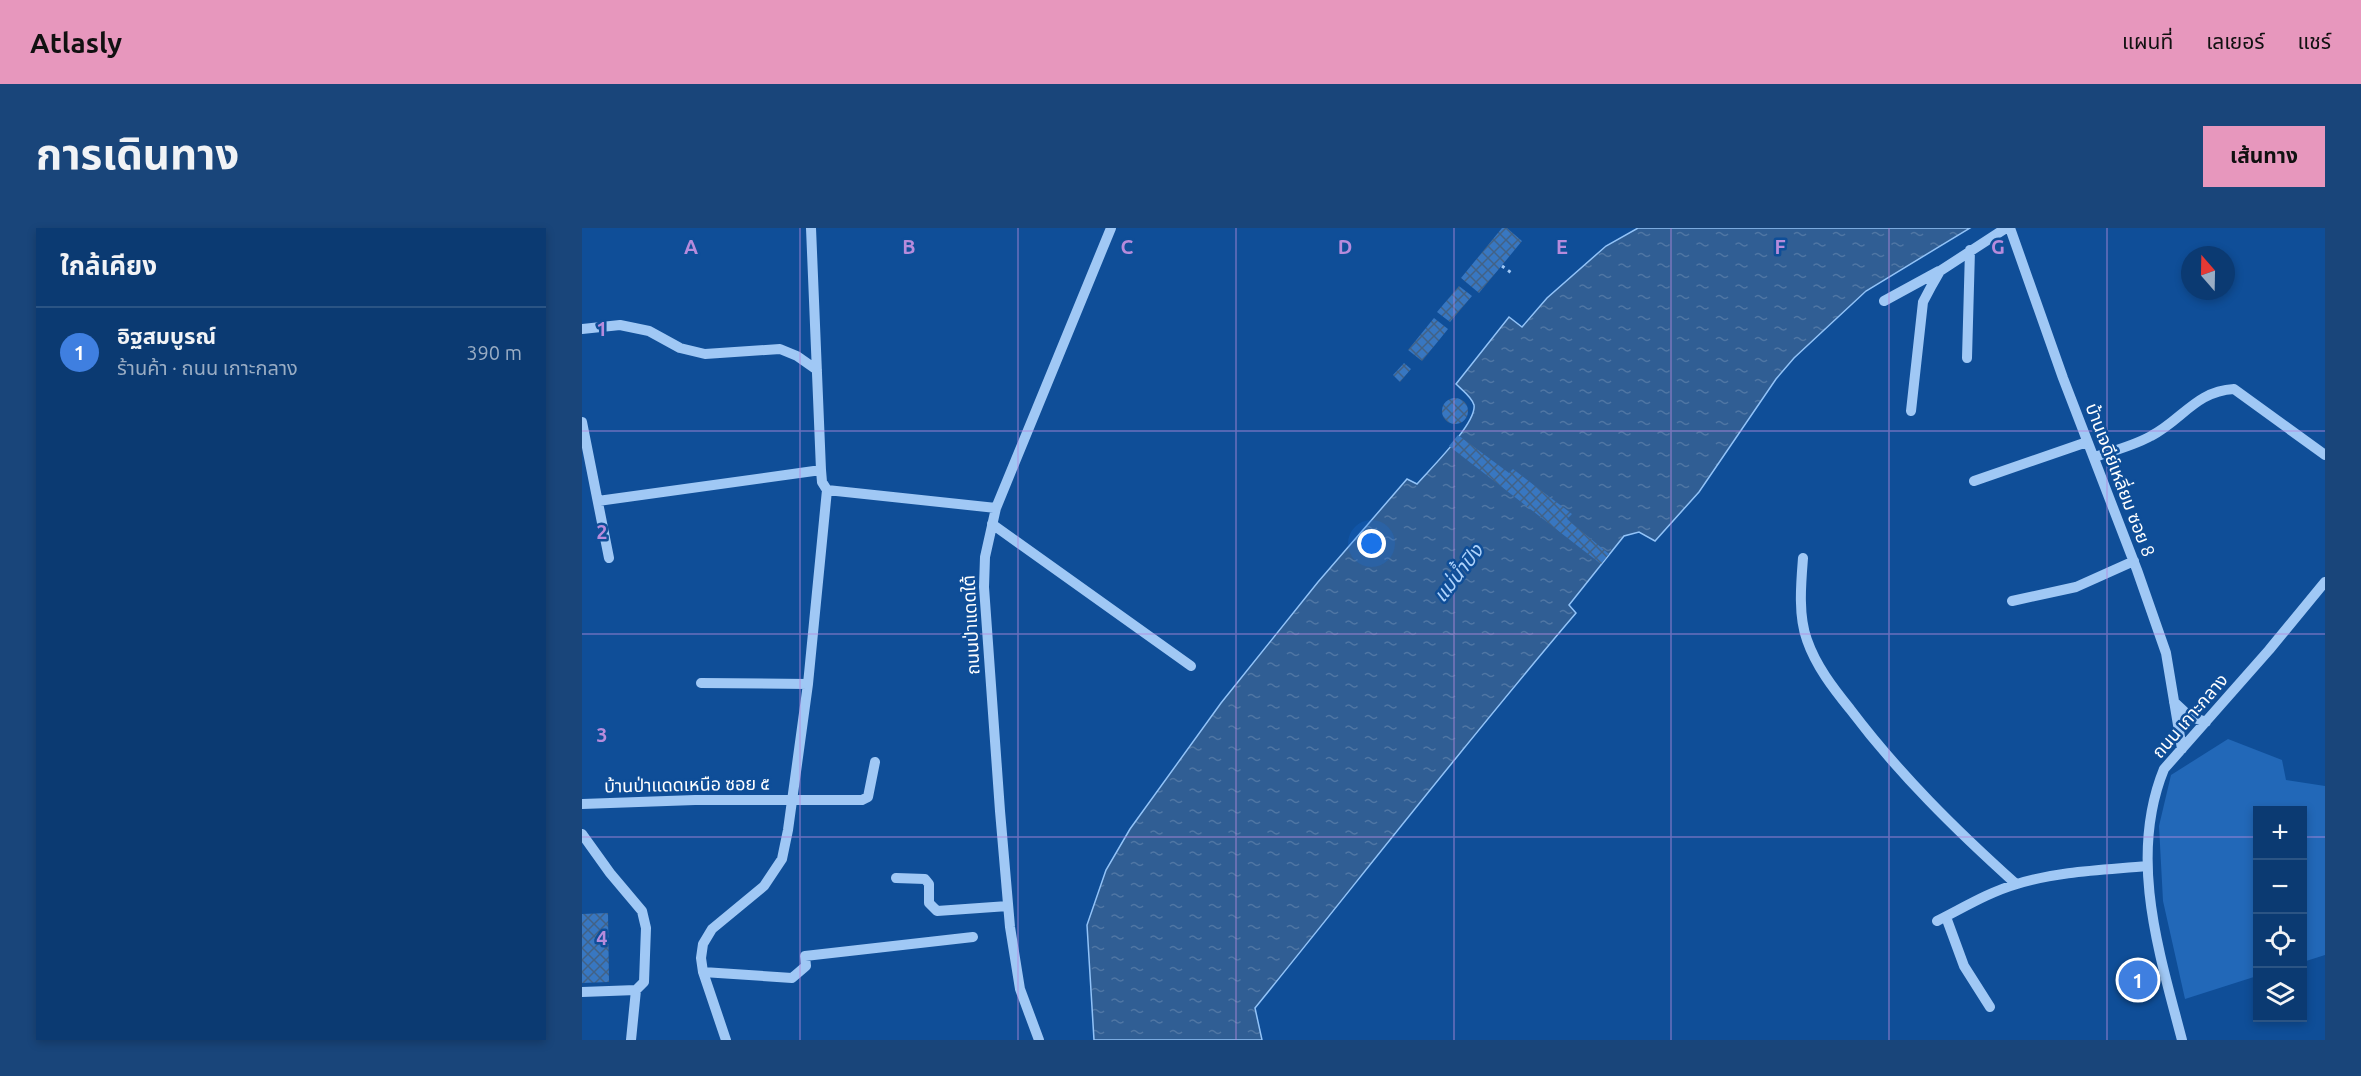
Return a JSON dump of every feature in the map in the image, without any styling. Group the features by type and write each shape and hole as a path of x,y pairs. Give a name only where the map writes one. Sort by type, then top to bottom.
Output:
{"street":[{"path":"726,1040 702,972 700,958 703,944 712,929 765,886 782,859 808,684 827,490 822,482 821,470 811,228"},
{"name":"ถนนป่าแดดใต้","path":"1039,1040 1020,989 1008,906 984,586 985,557 996,508 1111,228"},
{"path":"1884,301 1940,271 2006,228"},
{"name":"บ้านเจดีย์เหลี่ยม ซอย 8","path":"2010,228 2166,653 2182,749"},
{"path":"1967,358 1970,250"},
{"path":"1911,411 1923,302 1940,271"},
{"path":"582,329 621,325 649,331 680,348 705,354 780,349 797,356 817,370"},
{"path":"2094,457 2153,435 2197,401 2217,390 2234,389 2325,455"},
{"path":"582,422 609,558"},
{"path":"1974,482 2087,442"},
{"path":"598,501 821,470"},
{"path":"827,490 996,508"},
{"path":"992,524 1191,666"},
{"path":"1803,558 1800,592 1806,639 1826,678 1879,748 1951,825 2016,884"},
{"path":"2012,601 2076,587 2134,561"},
{"name":"ถนน เกาะกลาง","path":"2182,1040 2159,950 2148,888 2147,841 2154,793 2164,769 2325,582"},
{"path":"701,683 808,684"},
{"path":"2174,702 2189,716 2206,722"},
{"name":"บ้านป่าแดดเหนือ ซอย ๕","path":"582,804 792,798 862,800 868,797 875,762"},
{"path":"582,834 610,873 642,911 646,928 631,1040"},
{"path":"1990,1007 1964,966 1941,919 2016,884 2048,876 2147,866"},
{"path":"896,878 925,879 929,884 929,905 937,911 1008,906"},
{"path":"702,972 792,978 800,974 807,966 805,956 973,937"},
{"path":"582,992 640,986"}],"path":[{"path":"1502,266 1513,274"}],"shaded area":[{"path":"2228,739 2282,760 2286,780 2325,786 2325,955 2307,961 2307,806 2253,806 2253,977 2185,999 2163,901 2159,826 2171,775"}],"water":[{"name":"แม่น้ำปิง","path":"1638,228 1970,228 1866,291 1794,358 1776,379 1699,492 1655,541 1639,532 1624,536 1569,605 1576,613 1454,760 1255,1008 1262,1040 1094,1040 1087,925 1106,870 1130,829 1221,703 1318,582 1407,479 1417,484 1460,434 1473,413 1474,405 1469,396 1456,384 1509,317 1522,327 1547,298 1606,246"}],"building":[{"path":"1502,228 1507,228 1522,241 1479,293 1461,278"},
{"path":"1459,286 1472,296 1450,322 1437,312"},
{"path":"1434,318 1448,329 1422,361 1408,350"},
{"path":"1404,363 1411,369 1400,382 1393,375"},
{"path":"1455,398 1464,402 1468,411 1464,420 1455,424 1446,420 1442,411 1446,402"},
{"path":"1458,435 1509,473 1513,469 1572,514 1567,519 1609,554 1601,564 1449,446"},
{"path":"608,913 609,982 582,983 582,914"},
{"path":"2147,965 2154,987 2129,994 2123,973"}],"place":[{"name":"อิฐสมบูรณ์","path":"2138,980"}]}
